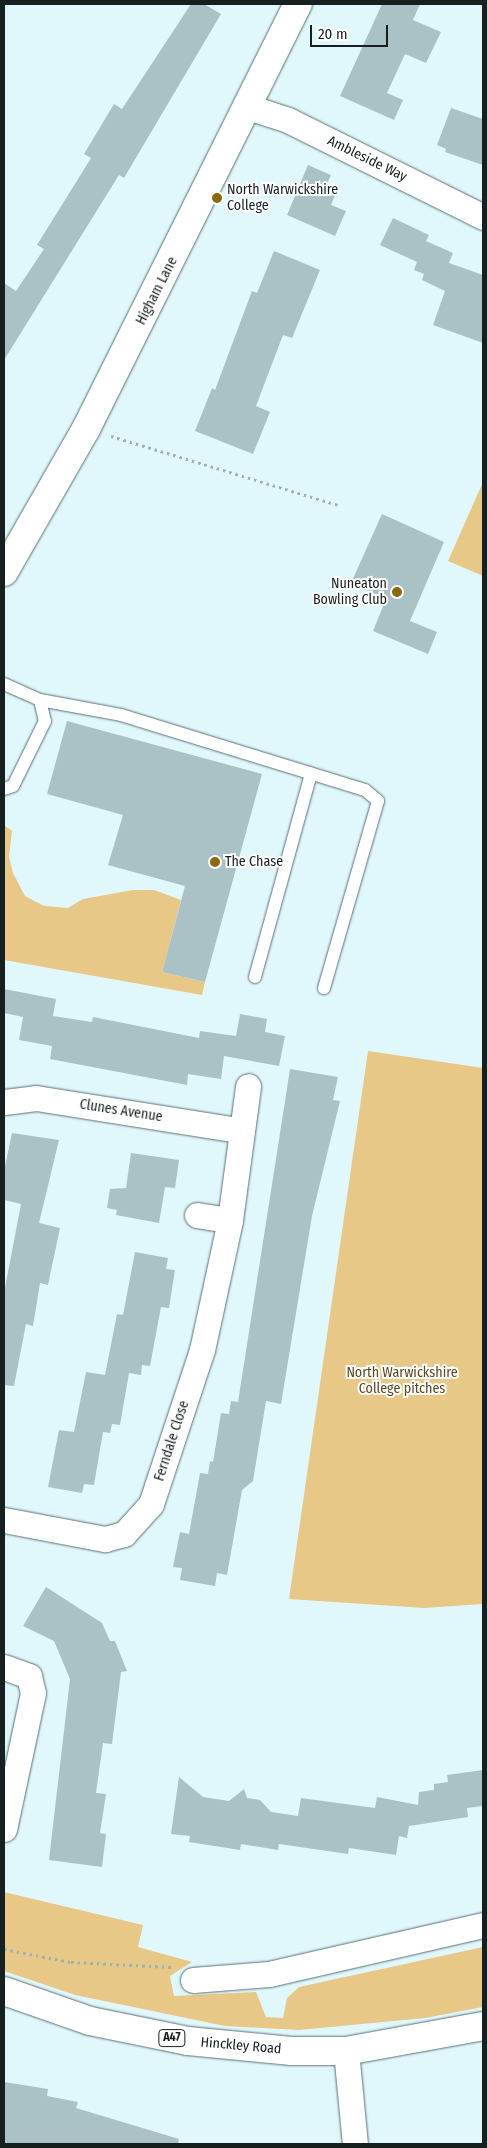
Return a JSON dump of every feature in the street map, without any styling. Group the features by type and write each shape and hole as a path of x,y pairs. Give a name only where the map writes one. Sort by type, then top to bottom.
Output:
{"street":[{"name":"Higham Lane","path":"4,572 86,429 298,4"},
{"name":"Ambleside Way","path":"248,107 288,120 483,217"},
{"name":"Ferndale Close","path":"4,1520 105,1539 124,1534 139,1521 151,1504 202,1350 230,1220 239,1130 248,1086"},
{"name":"Clunes Avenue","path":"4,1102 36,1098 239,1130"},
{"path":"197,1215 230,1220"},
{"path":"4,1667 29,1676 33,1693 4,1829"},
{"path":"193,1980 269,1974 483,1925"},
{"name":"Hinckley Road","path":"4,1991 90,2021 188,2041 346,2052 483,2026"},
{"path":"346,2052 355,2144"}],"lane":[{"path":"4,684 40,700 121,715 365,790 378,801 324,988"},
{"path":"4,789 13,786 45,721 40,700"},
{"path":"255,977 312,774"}],"path":[{"path":"86,429 338,505"},
{"path":"4,1949 72,1962 182,1968 193,1980"}],"green space":[{"path":"483,482 483,576 448,561"},
{"path":"4,825 12,831 9,857 13,873 25,896 44,906 68,908 83,899 133,890 154,890 181,900 162,972 205,982 202,995 4,960"},
{"name":"North Warwickshire College pitches","path":"368,1051 483,1068 483,1604 424,1608 289,1599"},
{"path":"4,1892 143,1925 138,1947 192,1962 170,1976 174,1996 256,1992 266,2017 283,2018 287,1998 299,1987 483,1947 483,2007 425,2018 299,2030 225,2026 75,1995 4,1971"}],"building":[{"path":"191,4 204,4 221,14 124,178 119,175 4,360 4,283 16,291 44,249 37,245 91,158 84,154 114,104 122,109"},
{"path":"382,4 420,4 413,20 441,32 426,63 405,54 387,93 403,100 394,120 340,96"},
{"path":"451,108 483,119 483,165 445,152 446,149 437,145"},
{"path":"308,165 331,175 327,184 338,188 331,205 346,211 335,236 287,215"},
{"path":"393,218 429,235 426,241 453,253 449,263 483,275 483,343 433,325 445,291 422,280 424,274 414,270 417,262 380,245"},
{"path":"274,251 320,270 292,338 283,335 256,406 270,412 253,454 195,431 212,388 215,390 252,291 257,293"},
{"name":"Nuneaton Bowling Club","path":"382,514 444,542 410,621 437,632 428,654 373,631 386,599 351,583"},
{"name":"The Chase","path":"67,721 262,774 205,982 162,972 185,886 108,865 123,815 47,794"},
{"path":"4,989 56,999 53,1016 92,1022 93,1017 199,1038 200,1031 236,1036 240,1014 267,1019 265,1032 285,1036 279,1066 224,1056 221,1079 188,1074 187,1085 50,1059 52,1046 19,1040 23,1017 4,1013"},
{"path":"290,1069 338,1077 333,1100 340,1101 312,1216 281,1404 266,1401 253,1481 242,1490 227,1575 217,1573 215,1586 180,1580 182,1568 173,1567 180,1532 189,1534 200,1473 208,1474 210,1461 213,1462 221,1413 229,1414 231,1401 238,1402"},
{"path":"12,1133 59,1140 39,1223 60,1228 48,1285 40,1283 33,1326 26,1324 14,1386 4,1385 4,1293 21,1204 4,1200 4,1171"},
{"path":"131,1153 179,1160 175,1188 165,1187 159,1223 116,1215 117,1210 107,1208 110,1189 126,1188"},
{"path":"135,1252 168,1258 166,1269 175,1270 169,1308 161,1307 150,1366 142,1365 141,1375 129,1373 120,1425 112,1424 110,1433 103,1432 94,1485 84,1484 82,1493 48,1487 59,1430 74,1432 86,1372 105,1375 117,1314 123,1315"},
{"path":"46,1587 102,1623 110,1641 115,1641 127,1671 121,1672 112,1744 103,1743 96,1793 106,1794 100,1833 106,1834 102,1867 49,1860 70,1679 54,1641 23,1626"},
{"path":"483,1770 483,1806 467,1808 468,1817 409,1826 407,1838 399,1836 396,1855 349,1848 348,1854 279,1844 278,1850 241,1844 240,1850 189,1842 190,1836 171,1834 179,1777 203,1797 229,1801 244,1789 247,1798 260,1800 271,1812 298,1816 301,1798 375,1808 377,1797 418,1805 419,1792 434,1790 434,1784 448,1782 447,1775"},
{"path":"4,2082 48,2089 47,2096 78,2102 76,2108 179,2139 178,2144 4,2144"}],"place":[{"name":"North Warwickshire College","path":"217,198"},
{"name":"Nuneaton Bowling Club","path":"397,592"},
{"name":"The Chase","path":"215,862"}]}
